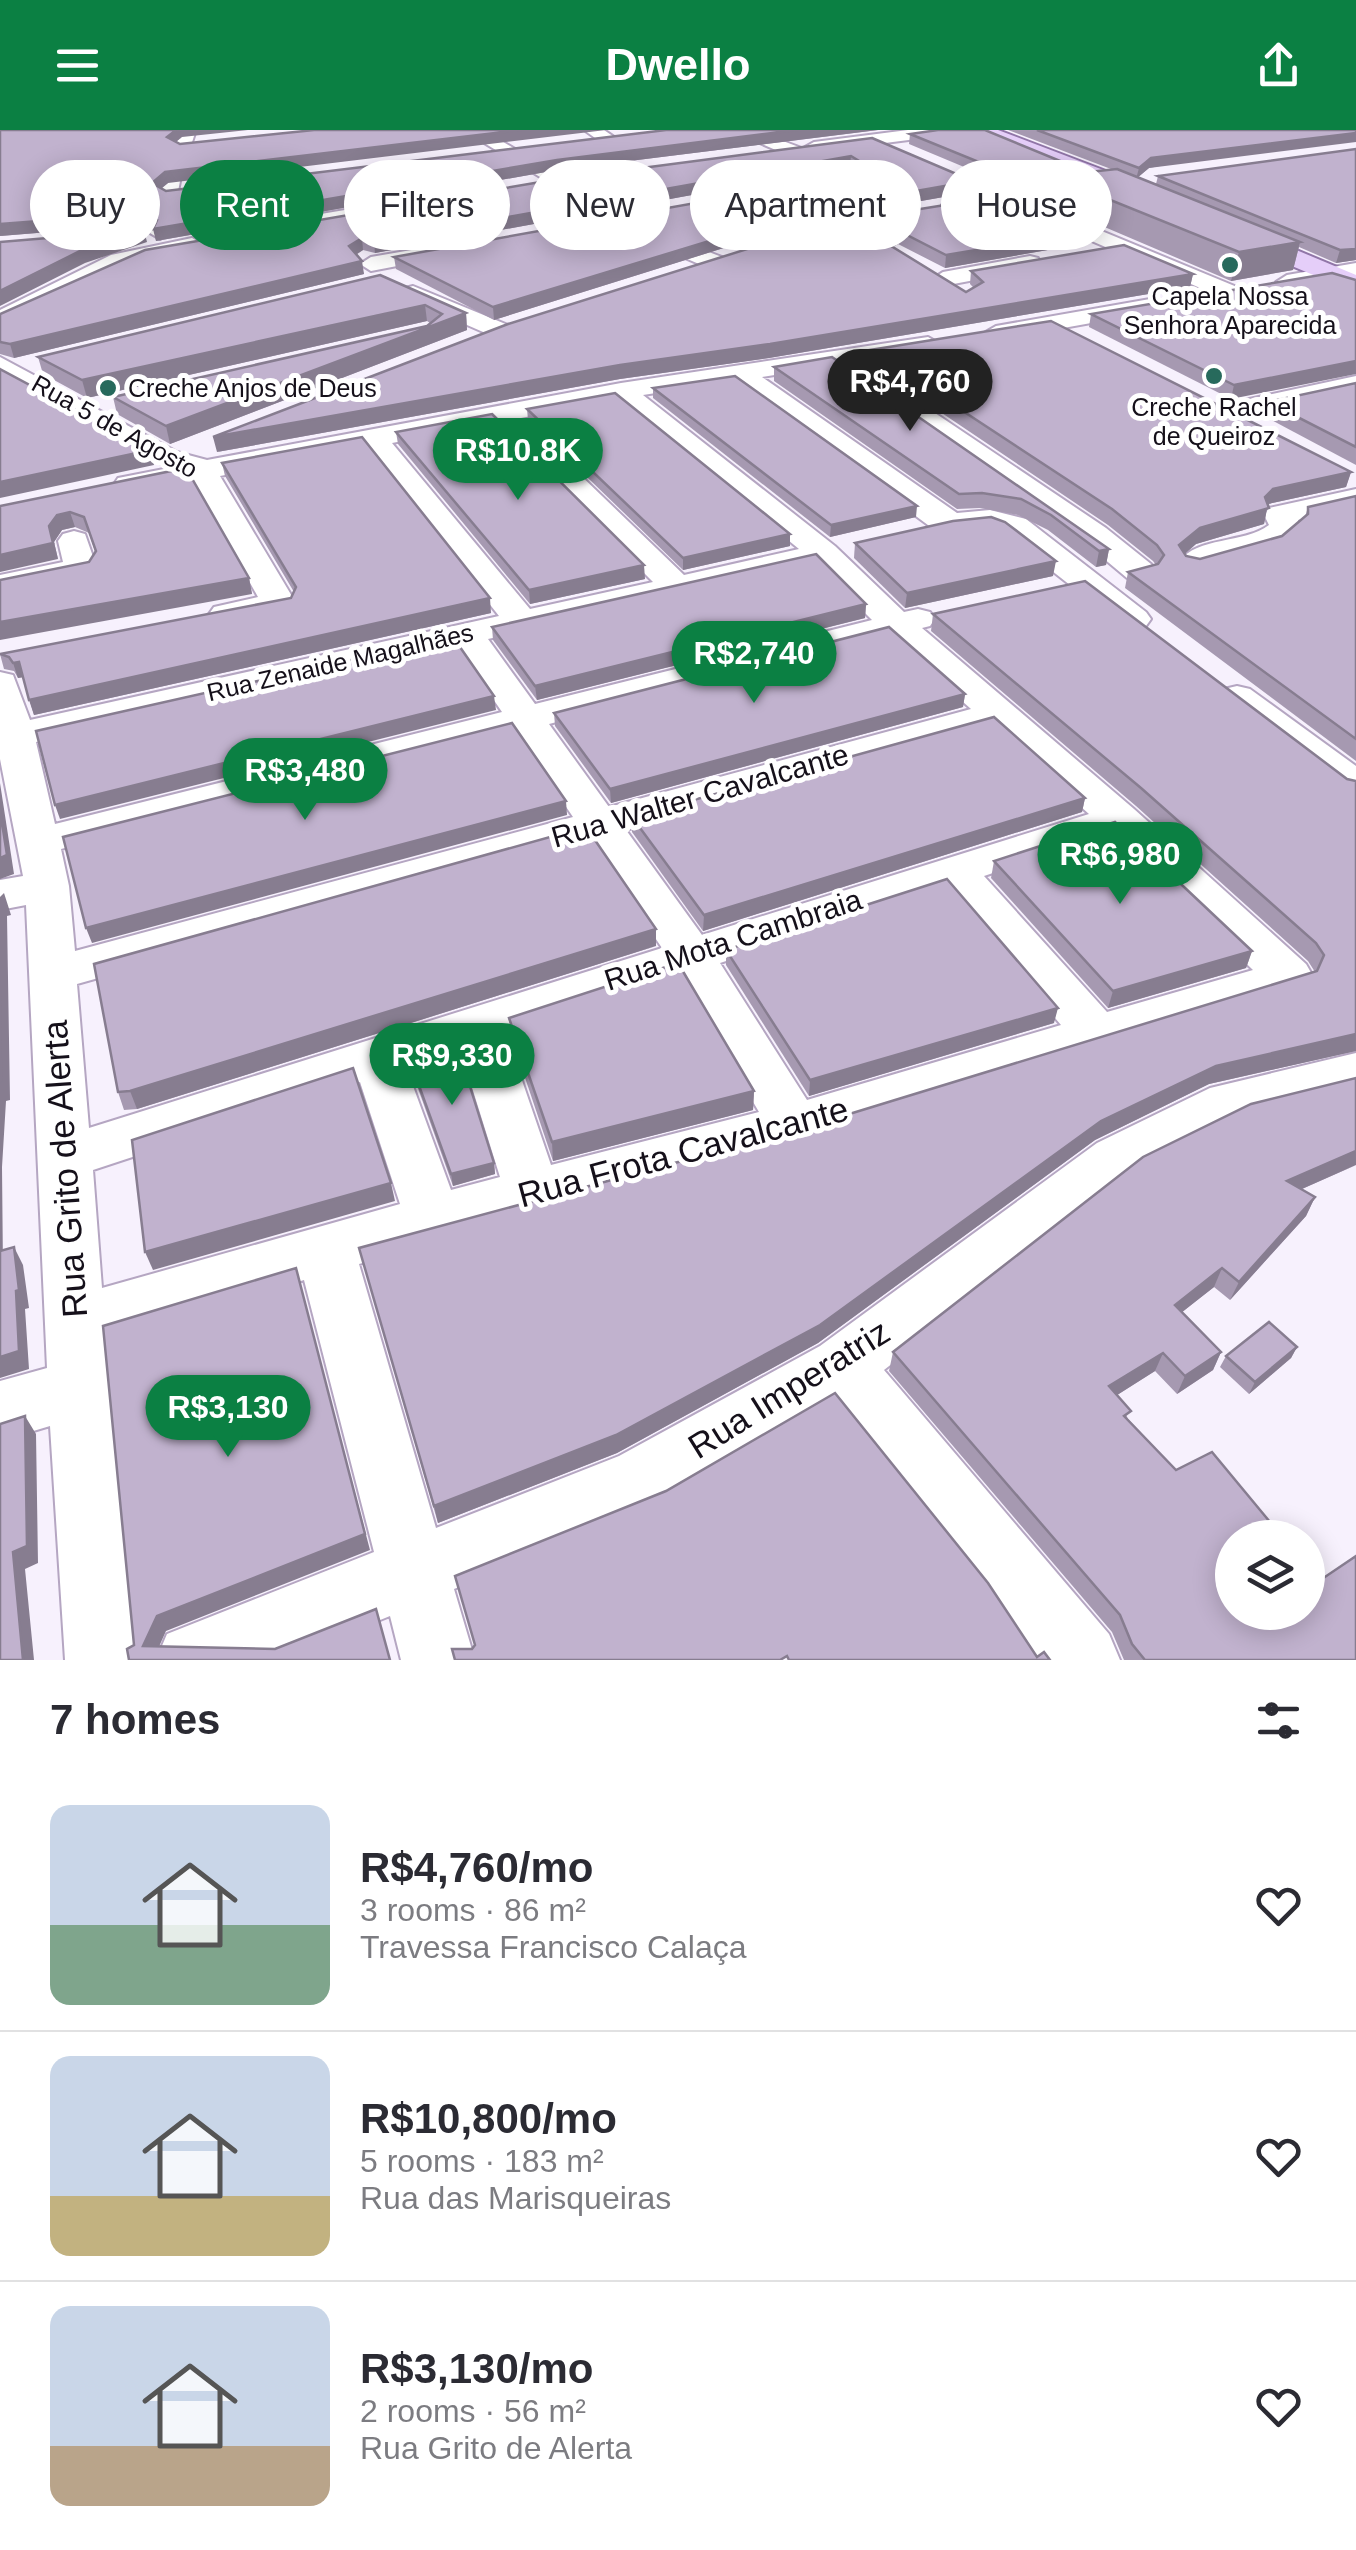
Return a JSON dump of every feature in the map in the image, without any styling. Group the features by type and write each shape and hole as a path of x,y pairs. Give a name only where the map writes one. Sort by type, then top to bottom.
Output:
{"main road":[{"path":"979,130 1350,275"},
{"path":"1026,130 1153,177 1350,275"}],"street":[{"path":"738,130 812,160"},
{"path":"809,130 874,139 948,130"},
{"path":"448,144 524,135"},
{"path":"574,143 608,135"},
{"path":"756,156 848,136"},
{"path":"874,139 908,154"},
{"path":"160,250 214,237 160,233 190,140"},
{"path":"478,142 507,151 530,164"},
{"path":"507,151 541,147"},
{"path":"1112,185 1118,184"},
{"path":"324,220 530,185"},
{"path":"324,228 365,264 490,330 435,330"},
{"path":"1112,242 1246,289"},
{"path":"670,244 714,262"},
{"path":"1077,255 1123,247"},
{"path":"0,319 129,257 159,250"},
{"path":"365,264 442,250"},
{"path":"1018,329 936,275 1046,256 1037,250"},
{"path":"683,272 740,254"},
{"path":"110,488 202,456 373,438 621,390 1350,275"},
{"path":"1127,290 1176,302"},
{"path":"1055,322 1090,340"},
{"path":"836,358 1094,535 1139,571 1035,594"},
{"name":"Rua 5 de Agosto","path":"18,373 167,458 202,456 280,603 212,649"},
{"path":"741,374 950,523"},
{"path":"1259,429 1219,408 1356,384"},
{"path":"621,390 824,554 896,624 1118,818"},
{"path":"86,410 125,401"},
{"path":"500,412 674,584"},
{"path":"373,438 521,621"},
{"path":"1196,562 1227,550 1243,550 1273,540 1285,527 1280,515 1351,483"},
{"path":"914,532 990,519 1015,526 1160,639"},
{"name":"Rua Zenaide Magalhães","path":"15,735 212,649 466,634 860,545"},
{"path":"0,584 68,557 77,595 91,598"},
{"path":"28,874 528,718 948,612"},
{"path":"466,634 690,953 794,1124"},
{"name":"Rua Grito de Alerta","path":"6,664 28,874 52,974 79,1388 102,1660"},
{"path":"1204,672 1356,785"},
{"name":"Rua Walter Cavalcante","path":"52,974 1000,713"},
{"name":"Rua Mota Cambraia","path":"63,1158 1118,818"},
{"name":"Rua Frota Cavalcante","path":"76,1322 434,1218 794,1124 1289,976 1118,818"},
{"path":"954,870 1098,1035"},
{"path":"477,1022 533,1193"},
{"path":"376,1056 434,1218"},
{"name":"Rua Imperatriz","path":"192,1660 641,1480 842,1366 1116,1158 1229,1102 1356,1072"},
{"path":"326,1252 438,1660"},
{"path":"842,1366 1083,1660"},
{"path":"0,1411 79,1388"}],"building":[{"path":"0,130 176,130 167,137 180,144 314,130 521,130 267,160 180,160 180,170 160,176 160,160 30,160 30,222 0,224"},
{"path":"666,130 797,130 557,160 530,160 530,165 510,168 510,160 420,160"},
{"path":"985,130 1058,160 974,160 910,134"},
{"path":"1037,130 1356,133 1151,158 1139,168"},
{"path":"872,138 941,167 941,187 921,190 921,160 858,160 851,156 829,160 704,160"},
{"path":"1356,149 1356,249 1340,250 1158,176"},
{"path":"690,162 690,185 670,188 670,164"},
{"path":"344,169 344,196 324,200 324,172"},
{"path":"1112,170 1300,242 1239,252 1112,201"},
{"path":"530,184 530,213 510,217 510,187"},
{"path":"160,188 180,189 180,224 160,228"},
{"path":"690,204 690,247 493,307 394,257 433,250 510,250 510,236 530,233 530,250 670,250 670,208"},
{"path":"941,206 941,250 976,250 946,255 921,242 921,209"},
{"path":"344,216 344,250 352,250 362,261 10,344 0,342 0,314 145,250 180,244 180,250 324,250 324,219"},
{"path":"30,240 30,250 82,250 0,291 0,242"},
{"path":"1124,245 1193,274 620,365 213,437 508,324 744,250 898,250 966,292 983,282 971,271"},
{"path":"1332,273 1356,280 1356,361 1234,385 1091,314"},
{"path":"380,275 466,313 166,426 113,397 427,326 442,314 425,305 82,380 38,357"},
{"path":"1051,321 1351,472 1273,489 1265,497 1269,508 1200,528 1179,545 1186,556 1200,559 1282,536 1308,514 1308,507 1356,496 1356,739 1128,572 1158,564 1164,555 1157,545 1112,509 870,350"},
{"path":"832,357 1109,549 1099,551 1051,515 1021,499 959,494 774,367"},
{"path":"0,369 151,450 0,482"},
{"path":"735,376 917,506 831,525 653,388"},
{"path":"1356,383 1356,447 1268,402"},
{"path":"615,393 790,534 683,558 527,409"},
{"path":"492,414 644,565 529,590 396,432"},
{"path":"362,437 490,598 29,700 19,662 13,663 0,654 291,598 296,587 222,463"},
{"path":"186,468 249,578 0,622 0,580 89,562 96,551 84,517 70,512 57,515 49,526 53,543 0,555 0,506"},
{"path":"991,517 1005,522 1056,561 907,593 855,543 953,521"},
{"path":"816,554 866,604 535,686 492,627"},
{"path":"1085,581 1347,779 1356,781 1356,1034 1216,1066 1101,1121 820,1325 616,1435 434,1506 359,1248 797,1130 1317,971 1324,955 1316,943 1141,788 933,614"},
{"path":"889,627 965,694 610,789 554,713"},
{"path":"453,637 494,696 55,805 36,731"},
{"path":"994,717 1085,798 704,915 632,817"},
{"path":"512,723 566,801 86,928 63,837"},
{"path":"0,810 7,855 0,858"},
{"path":"1115,822 1252,951 1113,991 994,861"},
{"path":"586,827 656,929 118,1092 94,964"},
{"path":"947,879 1058,1008 810,1080 726,950"},
{"path":"678,963 754,1091 552,1142 509,1018"},
{"path":"456,1042 494,1163 451,1174 409,1058"},
{"path":"353,1068 391,1183 145,1252 132,1140"},
{"path":"1356,1078 1356,1151 1287,1181 1315,1197 1239,1282 1222,1268 1175,1305 1221,1352 1185,1376 1163,1353 1109,1386 1131,1411 1124,1416 1176,1470 1212,1452 1268,1520 1215,1520 1215,1630 1325,1630 1325,1577 1356,1556 1356,1660 1145,1660 1132,1644 1120,1615 893,1352 1143,1157 1251,1104"},
{"path":"14,1247 19,1351 0,1357 0,1251"},
{"path":"296,1268 365,1534 157,1616 143,1646 275,1649 376,1609 390,1660 129,1660 127,1649 134,1645 103,1326"},
{"path":"1269,1322 1297,1347 1255,1382 1226,1356"},
{"path":"835,1393 988,1583 1037,1657 1044,1652 1050,1660 789,1660 787,1656 780,1660 455,1660 452,1649 472,1649 475,1645 455,1576 666,1491"},
{"path":"25,1416 27,1546 13,1552 23,1660 0,1660 0,1424"}],"place":[{"name":"Capela Nossa Senhora Aparecida","path":"1230,265"},
{"name":"Creche Rachel de Queiroz","path":"1214,376"},
{"name":"Creche Anjos de Deus","path":"108,388"}]}
